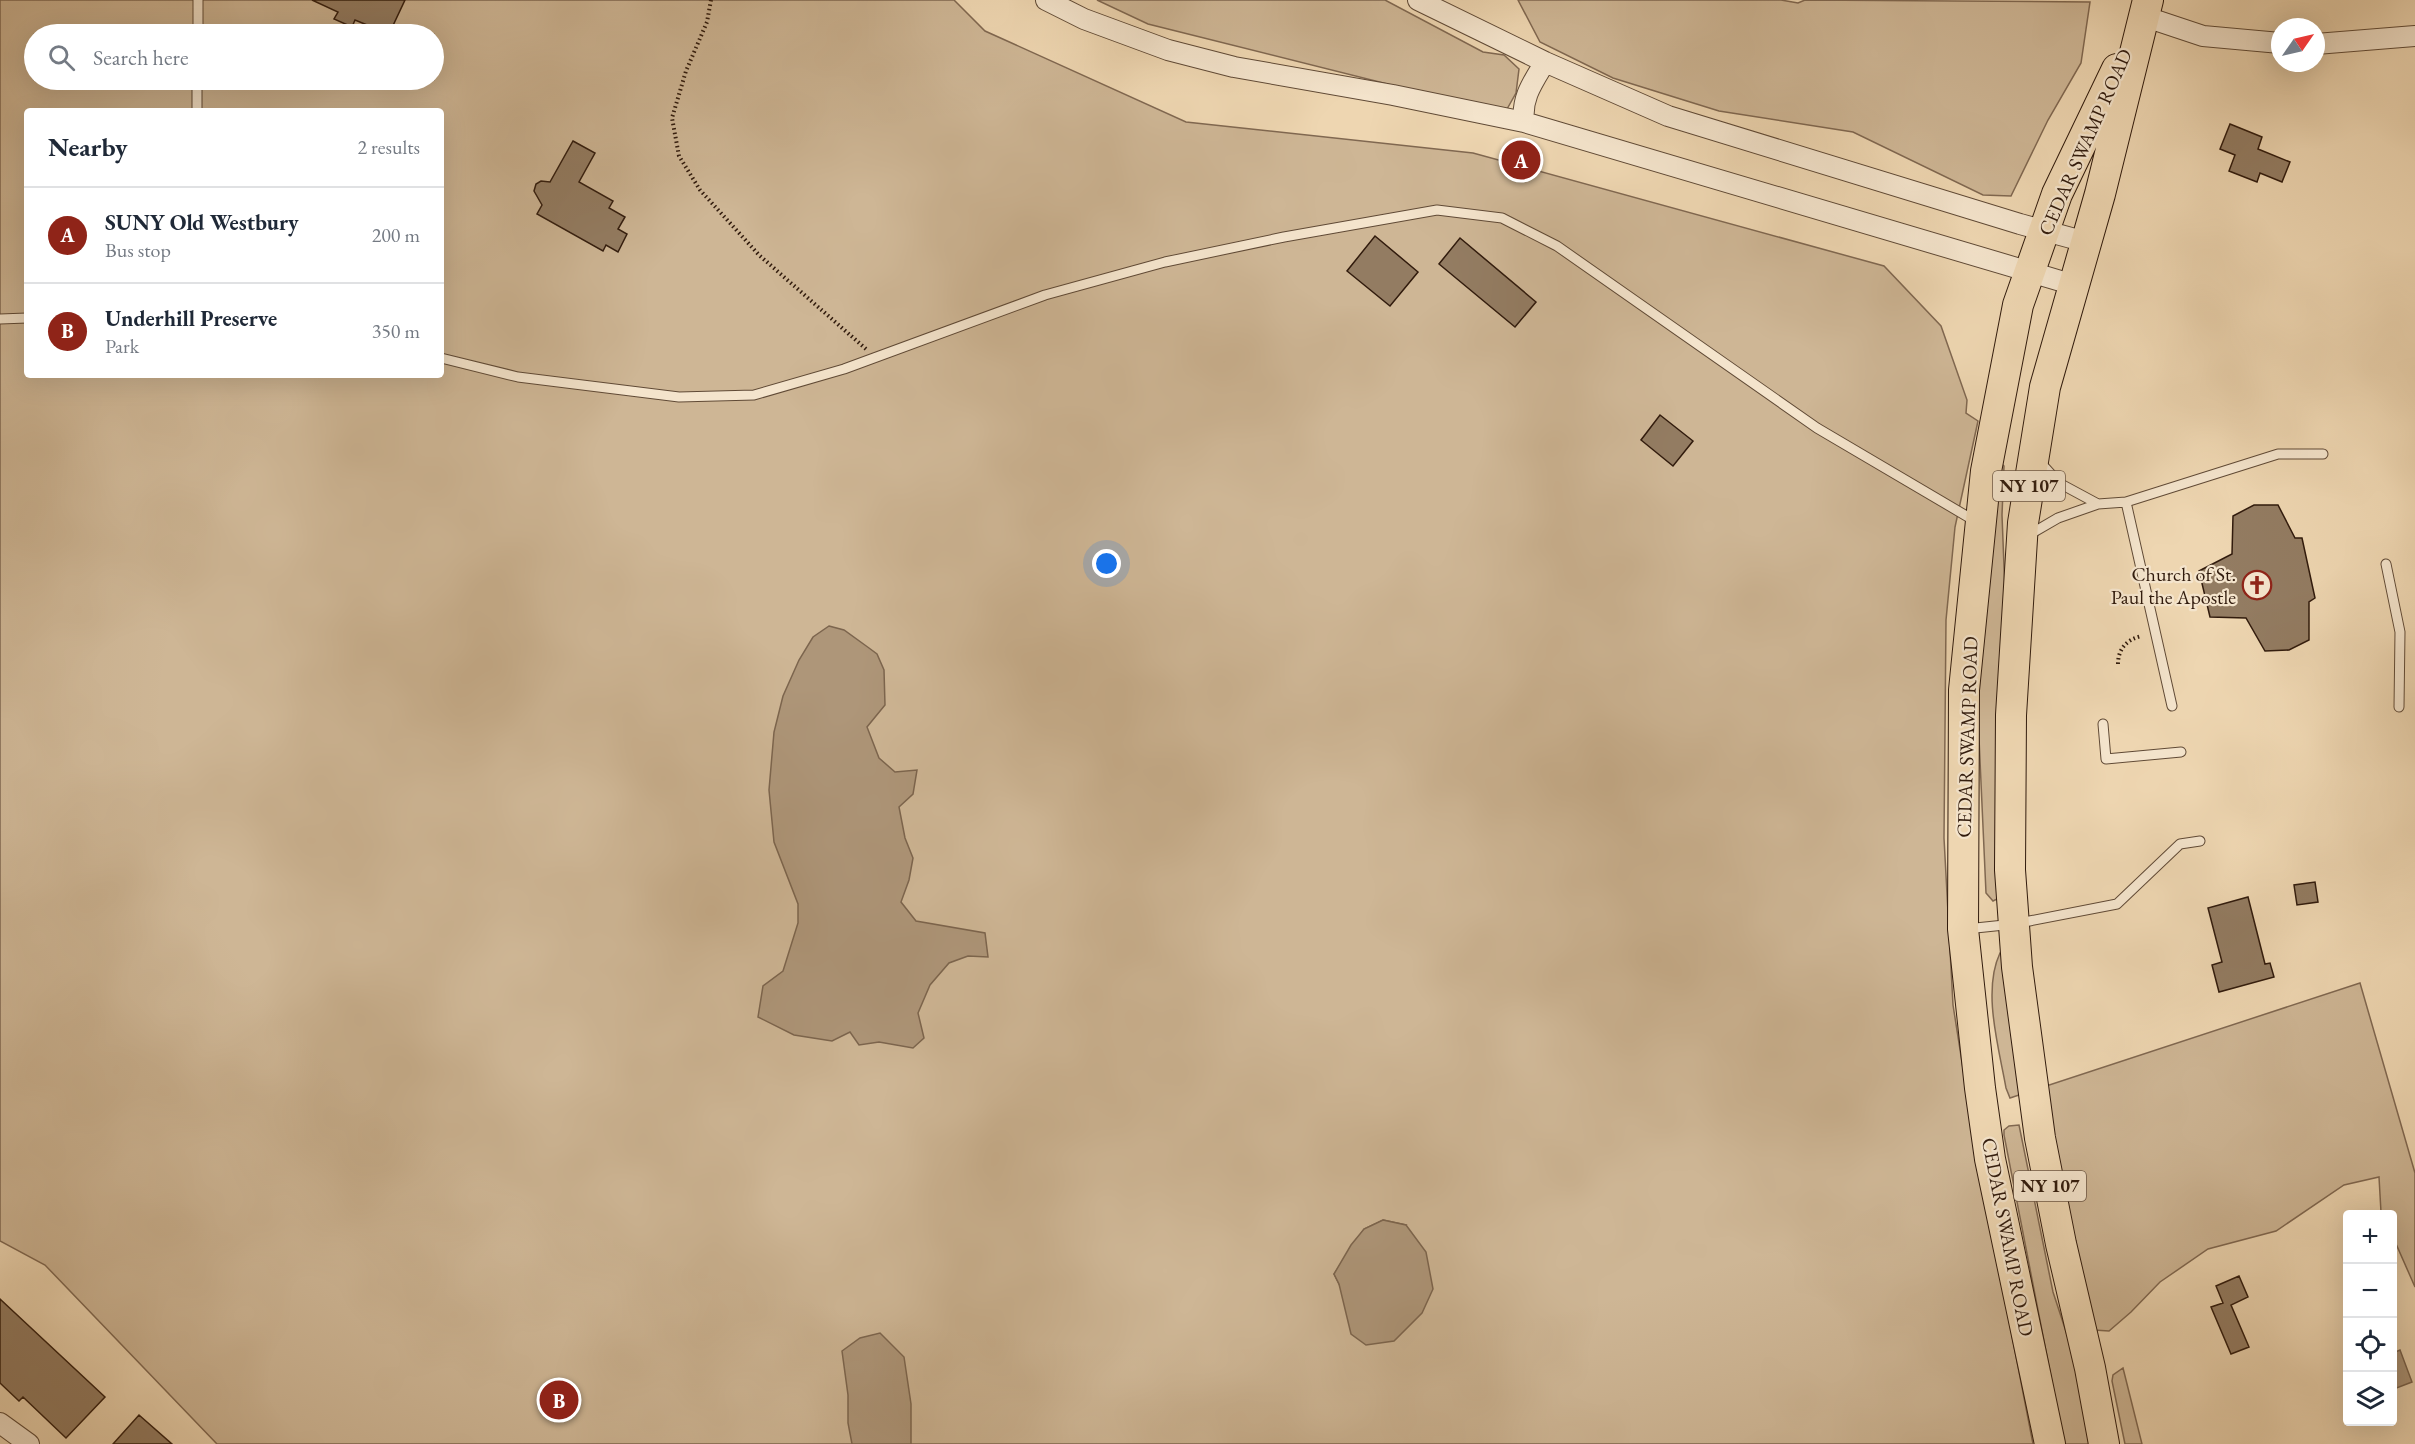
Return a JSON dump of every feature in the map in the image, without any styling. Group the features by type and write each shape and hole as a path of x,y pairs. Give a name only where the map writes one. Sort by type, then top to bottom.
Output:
{"main road":[{"name":"CEDAR SWAMP ROAD","path":"2050,1444 1990,1159 1980,1088 1963,929 1964,690 1986,471 2018,304 2057,194 2145,8"},
{"name":"CEDAR SWAMP ROAD","path":"2104,1444 2090,1368 2061,1244 2040,1138 2017,967 2010,870 2011,715 2022,538 2045,387 2100,194 2145,8"}],"street":[{"path":"1046,0 1084,19 1168,50 1234,67 1393,95 1524,122 2074,285"},
{"path":"1418,0 1545,62 1668,116 2086,242"},
{"path":"2145,8 2204,36 2271,42"},
{"path":"2325,43 2415,36"},
{"path":"1524,122 1522,109 1528,89 1545,62"},
{"path":"0,1423 29,1444"}],"lane":[{"path":"198,0 198,24"},
{"path":"197,90 197,108"},
{"path":"444,359 518,377 679,397 754,395 844,369 1045,295 1175,260 1284,237 1437,210 1502,218 1557,246 1817,428 1980,524"},
{"path":"0,319 24,318"},
{"path":"2022,538 2058,518 2098,504 2126,502 2277,453 2322,454"},
{"path":"2034,455 2059,483 2098,504"},
{"path":"2126,502 2172,706"},
{"path":"2386,564 2400,632 2399,707"},
{"path":"2103,724 2106,759 2181,752"},
{"path":"1963,929 2014,924 2117,904 2180,844 2200,841"}],"path":[{"path":"711,0 707,22 686,71 672,118 679,156 700,190 759,255 875,357"},
{"path":"2118,664 2118,656 2128,642 2155,634"}],"shaded area":[{"path":"0,0 954,0 985,31 1186,122 1473,153 1884,266 1941,326 1967,400 1966,413 1978,421 1955,527 1946,620 1944,838 1953,1005 1975,1145 2033,1444 217,1444 45,1265 0,1241","holes":["1383,1220 1406,1225 1339,1284 1334,1274 1364,1229"]},
{"path":"1097,0 1385,0 1483,52 1504,55 1519,69 1516,93 1507,109 1487,109 1148,24"},
{"path":"1518,0 1781,0 1798,3 1805,0 2090,2 2081,63 2048,120 2011,196 1983,195 1853,132 1719,111 1613,78 1540,42"},
{"path":"2002,464 2004,466 2002,515 2006,618 2001,897 1993,901 1986,893 1976,672"},
{"path":"829,626 844,630 877,654 884,670 885,705 867,727 879,758 895,772 917,770 913,794 899,807 905,838 913,858 909,880 901,902 916,921 985,933 988,957 968,956 949,963 930,985 918,1013 924,1038 913,1048 879,1042 859,1045 850,1032 832,1041 794,1035 758,1017 763,986 783,971 798,923 798,904 774,842 769,790 774,732 783,696 799,660 813,637"},
{"path":"2000,953 2006,953 2022,1094 2010,1098 1996,1038 1992,1002 1992,984"},
{"path":"2360,983 2415,1173 2415,1287 2397,1246 2397,1210 2381,1210 2379,1177 2344,1185 2276,1231 2208,1249 2160,1282 2109,1331 2094,1330 2037,1089"},
{"path":"2019,1125 2053,1292 2075,1359 2091,1444 2064,1444 2004,1135 2004,1130 2009,1126"},
{"path":"1383,1220 1406,1225 1426,1252 1433,1289 1422,1313 1394,1341 1366,1345 1351,1334 1339,1284 1334,1274 1351,1245 1364,1229"},
{"path":"880,1333 904,1357 911,1404 911,1444 852,1444 842,1351 860,1338"},
{"path":"2400,1350 2412,1382 2397,1388 2397,1372 2397,1351"},
{"path":"2123,1368 2142,1444 2125,1444 2112,1381 2113,1375"}],"building":[{"path":"312,0 405,0 394,24 365,24 355,20 353,24 345,24 334,19 338,12"},
{"path":"2230,124 2262,137 2258,149 2290,162 2282,182 2260,173 2257,182 2229,171 2235,155 2220,149"},
{"path":"573,141 595,153 579,182 613,201 609,208 625,217 618,229 627,234 618,252 606,245 603,251 537,214 542,205 534,191 536,184 541,181 550,182"},
{"path":"1375,236 1418,272 1390,306 1347,271"},
{"path":"1460,238 1536,302 1515,327 1439,264"},
{"path":"1660,415 1693,441 1673,466 1641,440"},
{"name":"Church of St. Paul the Apostle","path":"2254,505 2278,505 2295,538 2302,538 2315,598 2309,602 2309,640 2289,650 2265,651 2246,618 2210,617 2199,571 2232,554 2233,516"},
{"path":"2315,882 2318,902 2297,905 2294,885"},
{"path":"2248,897 2265,964 2270,963 2274,977 2219,992 2212,965 2222,962 2208,908"},
{"path":"2239,1276 2248,1297 2231,1305 2249,1347 2231,1354 2211,1307 2223,1303 2216,1286"},
{"path":"0,1299 105,1397 66,1438 23,1397 19,1401 0,1383"},
{"path":"139,1415 172,1444 113,1444"}],"place":[{"name":"SUNY Old Westbury","path":"1521,160"},
{"name":"Church of St. Paul the Apostle","path":"2257,585"},
{"name":"Underhill Preserve","path":"559,1400"}]}
